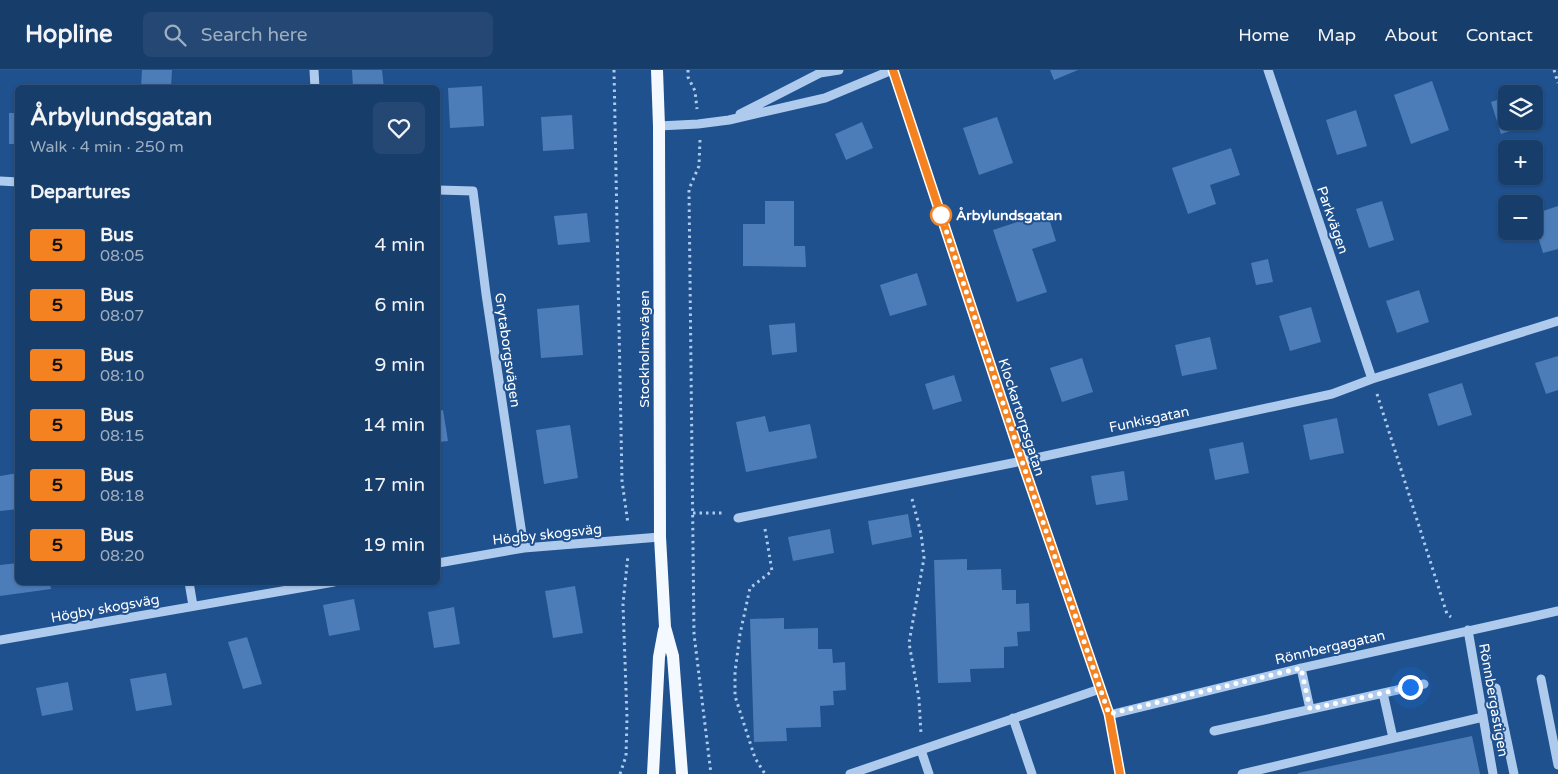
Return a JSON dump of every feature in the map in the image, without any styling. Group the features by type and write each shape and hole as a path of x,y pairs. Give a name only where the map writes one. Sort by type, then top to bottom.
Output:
{"main road":[{"name":"Stockholmsvägen","path":"656,70 659,126 660,537 665,627 673,656 682,774"},
{"name":"Stockholmsvägen","path":"653,774 659,657 665,627"}],"street":[{"path":"314,70 315,85"},
{"path":"729,120 820,73 839,70"},
{"path":"659,126 729,120 825,98 892,70"},
{"name":"Klockartorpsgatan","path":"892,70 1022,461 1109,714 1119,774"},
{"name":"Parkvägen","path":"1268,70 1372,379"},
{"path":"0,181 15,182"},
{"name":"Grytaborgsvägen","path":"440,190 473,191 486,294 524,548"},
{"name":"Funkisgatan","path":"738,518 1022,461 1332,394 1372,379 1558,320"},
{"name":"Högby skogsväg","path":"440,563 524,548 660,537"},
{"path":"190,585 193,606"},
{"name":"Högby skogsväg","path":"0,640 316,585"},
{"name":"Rönnbergagatan","path":"1109,714 1301,668 1558,611"},
{"name":"Rönnbergastigen","path":"1468,630 1494,774"},
{"path":"1301,668 1310,709"},
{"path":"1541,679 1558,765"},
{"path":"1214,731 1424,684"},
{"path":"1496,688 1514,774"},
{"path":"850,774 1100,689"},
{"path":"1383,693 1393,738"},
{"path":"1242,774 1483,717"},
{"path":"1013,718 1032,774"},
{"path":"921,750 929,774"}],"path":[{"path":"614,70 622,481 628,526 628,562 623,604 627,718 626,756 620,774"},
{"path":"688,70 688,77 696,92 700,148 699,166 689,189 694,634 710,774"},
{"path":"1554,70 1558,83"},
{"path":"1372,379 1447,614 1468,630"},
{"path":"901,485 913,500 921,533 924,558 909,643 919,699 921,750"},
{"path":"693,514 729,513 738,518"},
{"path":"763,513 772,570 750,588 740,634 735,672 735,696 755,758 766,774"}],"building":[{"path":"142,70 172,70 171,85 141,85"},
{"path":"352,70 382,70 384,85 353,85"},
{"path":"1050,70 1078,70 1054,80"},
{"path":"1432,81 1449,130 1411,144 1394,95"},
{"path":"482,86 484,126 450,128 448,88"},
{"path":"1498,100 1498,124 1491,102"},
{"path":"1356,110 1367,146 1337,155 1326,120"},
{"path":"9,113 15,113 15,144 9,144"},
{"path":"572,115 574,149 543,151 541,117"},
{"path":"997,117 1013,163 979,175 963,128"},
{"path":"862,122 873,148 846,160 835,134"},
{"path":"1500,130 1513,130 1501,134"},
{"path":"1231,148 1240,175 1210,185 1216,204 1188,214 1172,168"},
{"path":"765,201 794,201 794,246 805,246 806,267 743,266 743,224 765,224"},
{"path":"1382,201 1394,240 1369,248 1356,209"},
{"path":"1558,206 1558,249 1543,253 1539,240 1543,240 1543,211"},
{"path":"1047,212 1056,241 1032,249 1047,292 1017,302 993,230"},
{"path":"587,213 590,242 558,245 554,216"},
{"path":"1268,259 1273,282 1256,285 1251,263"},
{"path":"917,273 927,305 890,316 880,285"},
{"path":"1419,290 1429,322 1397,333 1386,301"},
{"path":"579,305 583,355 541,358 537,309"},
{"path":"1311,307 1321,342 1290,351 1279,316"},
{"path":"795,323 797,352 772,355 769,325"},
{"path":"1210,337 1217,369 1182,376 1175,345"},
{"path":"1558,356 1558,390 1546,394 1535,363"},
{"path":"1082,358 1093,392 1062,402 1050,368"},
{"path":"954,375 962,401 933,410 925,384"},
{"path":"1462,383 1472,415 1438,426 1428,394"},
{"path":"443,410 448,441 440,442 440,411"},
{"path":"765,416 769,432 810,424 817,458 746,472 736,422"},
{"path":"1337,418 1344,453 1310,460 1303,425"},
{"path":"570,425 578,478 544,484 536,430"},
{"path":"1243,442 1249,473 1215,480 1209,449"},
{"path":"1124,471 1128,500 1096,505 1091,476"},
{"path":"15,474 15,509 0,511 0,476"},
{"path":"908,514 912,537 872,545 868,521"},
{"path":"830,529 834,553 793,561 788,537"},
{"path":"967,559 967,570 1001,569 1002,590 1016,590 1016,604 1029,603 1030,631 1017,632 1018,646 1004,647 1004,668 970,669 971,682 938,683 934,560"},
{"path":"15,563 15,585 50,585 51,589 0,596 0,565"},
{"path":"575,586 583,633 553,638 545,591"},
{"path":"354,599 360,630 329,636 323,605"},
{"path":"454,607 460,644 434,648 428,612"},
{"path":"784,618 784,629 818,628 818,649 832,649 833,663 845,662 846,690 833,691 834,705 820,706 821,727 786,728 787,741 754,742 750,619"},
{"path":"247,637 262,684 243,689 228,642"},
{"path":"166,673 172,705 136,711 130,679"},
{"path":"68,682 73,710 42,716 36,688"},
{"path":"1472,736 1480,774 1298,774 1298,773"}],"bus line":[{"name":"5","path":"893,70 1022,461 1109,714 1120,774"}],"place":[{"name":"Årbylundsgatan","path":"941,215"}],"route":[{"path":"941,215 1022,461 1109,714 1301,668 1310,709 1410,687"}]}
